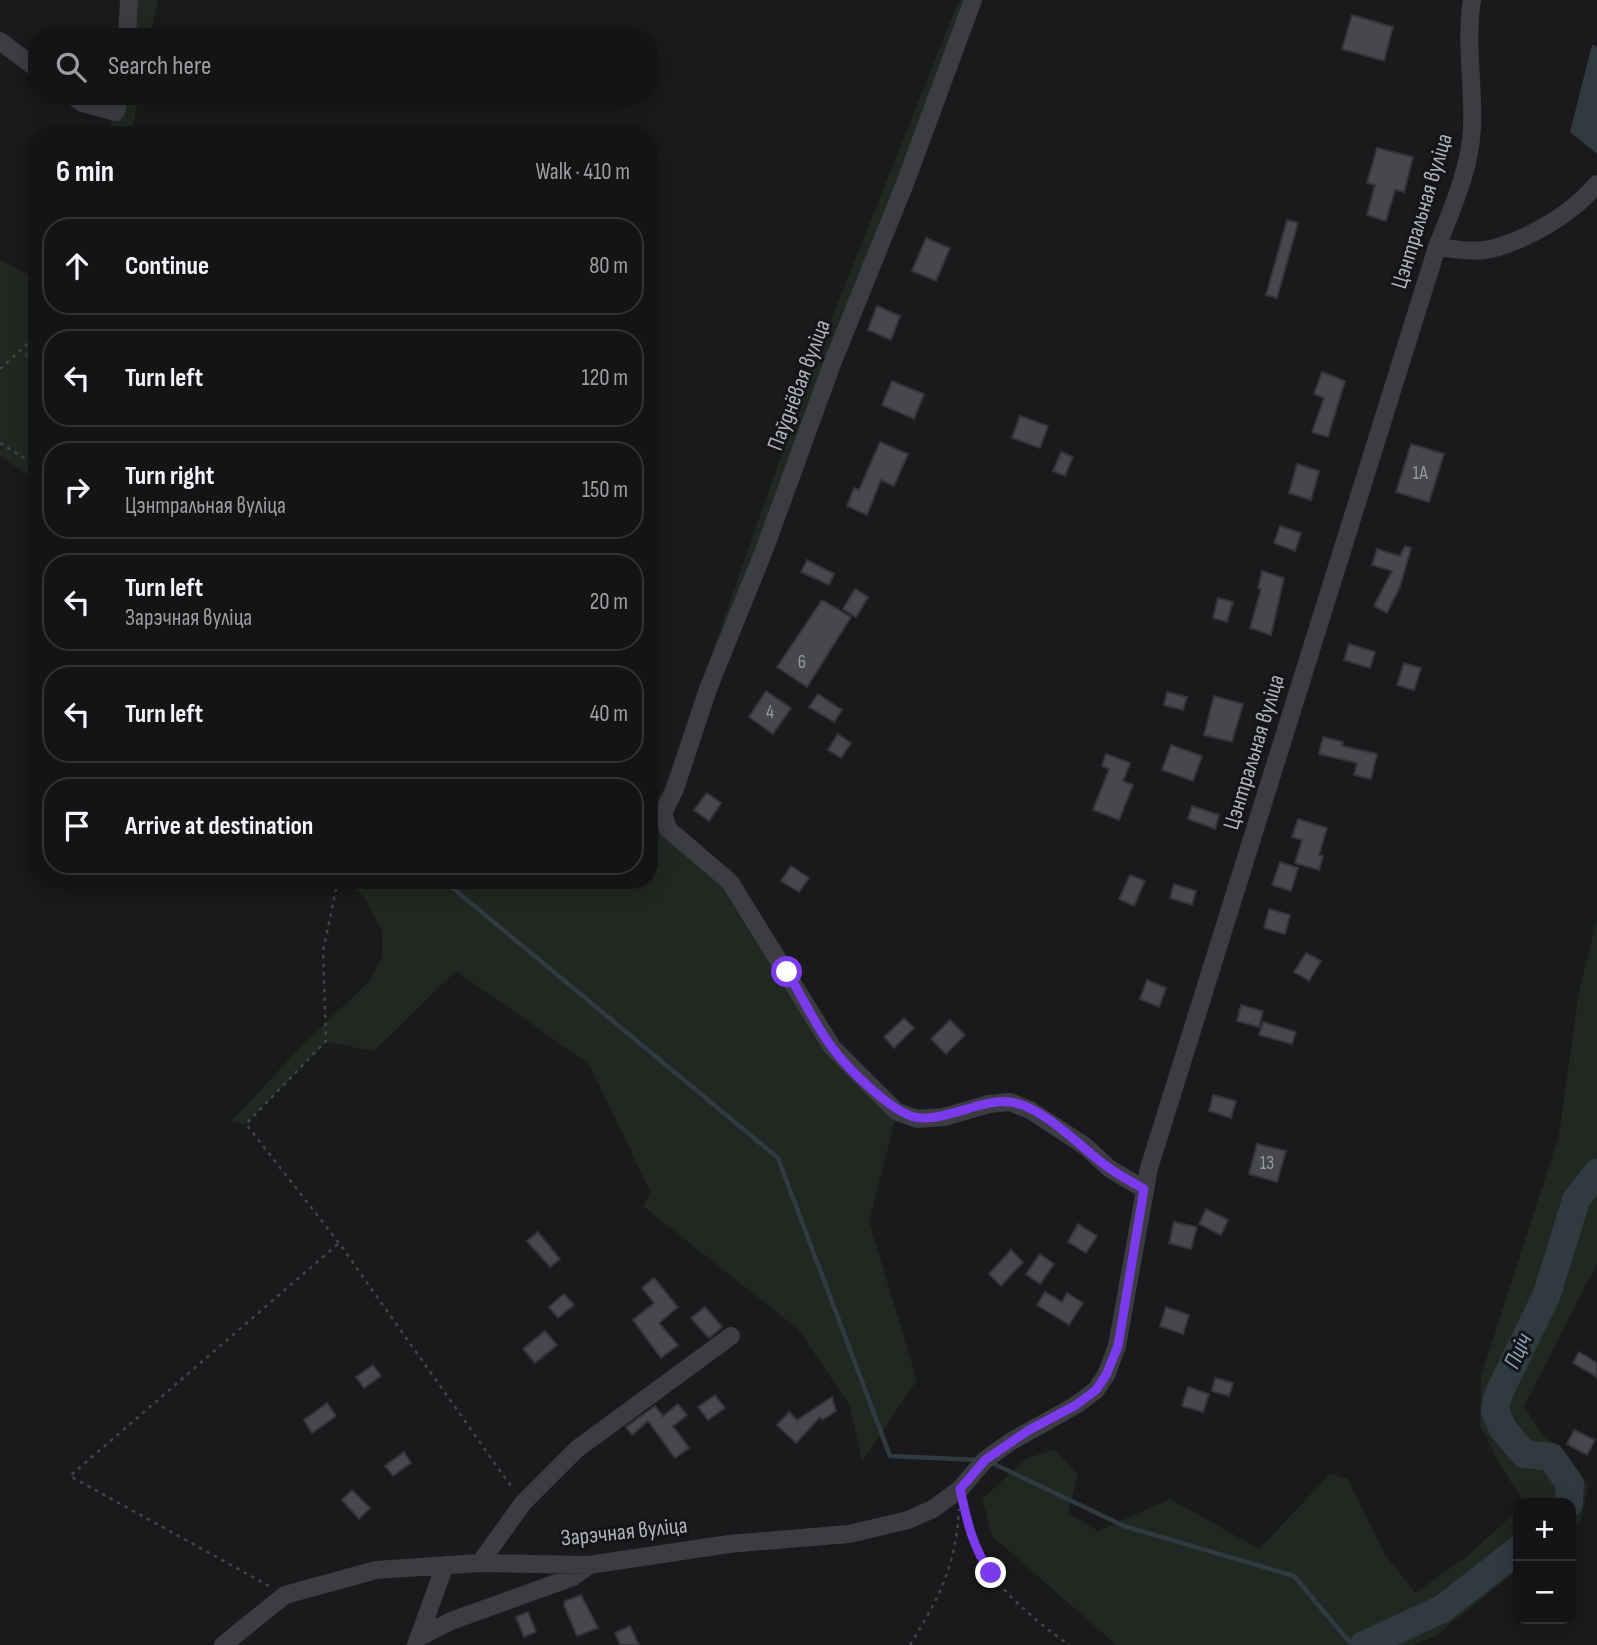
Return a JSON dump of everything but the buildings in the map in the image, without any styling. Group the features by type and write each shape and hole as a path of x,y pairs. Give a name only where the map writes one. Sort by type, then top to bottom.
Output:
{"street":[{"path":"127,28 129,0"},
{"name":"Паўднёвая вуліца","path":"973,0 904,186 832,364 765,548 708,689 675,789 663,813 668,829 730,882 832,1047 897,1112 918,1119 944,1117 989,1104 1010,1102 1030,1110 1085,1146 1110,1169 1144,1189"},
{"name":"Цэнтральная вуліца","path":"985,1460 1096,1390 1106,1375 1118,1346 1144,1189 1437,247 1462,176 1472,132 1468,54 1472,0"},
{"path":"0,41 28,62"},
{"path":"1437,247 1470,251 1491,249 1541,228 1586,197 1597,184"},
{"path":"480,1563 523,1503 577,1449 731,1336"},
{"name":"Зарэчная вуліца","path":"223,1645 285,1595 376,1570 480,1563 589,1565 729,1544 849,1534 881,1528 933,1509 960,1489 985,1460"},
{"path":"417,1642 445,1565"},
{"path":"417,1642 451,1621 573,1577 589,1565"}],"path":[{"path":"0,369 28,343"},
{"path":"0,443 28,460"},
{"path":"336,889 323,951 326,1041 246,1124 339,1243 523,1503"},
{"path":"285,1595 70,1476 339,1243"},
{"path":"910,1645 938,1599 949,1574 957,1541 960,1489"},
{"path":"960,1489 970,1534 978,1555 1042,1627 1069,1645"}],"shaded area":[{"path":"129,0 158,0 152,28 127,28"},
{"path":"959,0 973,0 663,813 730,882 832,1047 897,1112 869,1222 917,1380 862,1462 850,1406 798,1329 644,1207 650,1191 589,1064 456,971 374,1051 326,1042 246,1124 231,1122 307,1040 370,981 382,957 382,931 364,897 355,889 658,889 658,797 664,789 814,362"},
{"path":"1592,45 1597,47 1597,154 1570,132"},
{"path":"116,105 137,105 133,126 111,126"},
{"path":"0,260 28,274 28,475 0,456"},
{"path":"1597,919 1597,1264 1524,1406 1542,1434 1568,1456 1588,1485 1581,1521 1576,1525 1576,1498 1521,1498 1480,1425 1481,1376 1559,1135 1579,991"},
{"path":"1055,1450 1078,1475 1068,1513 1098,1531 1170,1499 1259,1549 1330,1474 1348,1479 1384,1553 1415,1593 1465,1558 1513,1515 1513,1574 1435,1636 1414,1645 1116,1645 992,1536 982,1499 1027,1458"}],"waterway":[{"path":"454,889 778,1158 890,1456 978,1460"},
{"name":"Пціч","path":"1569,1498 1570,1484 1551,1457 1524,1454 1503,1429 1495,1411 1498,1395 1547,1294 1576,1200 1597,1173"},
{"path":"990,1462 1124,1526 1294,1576 1352,1645"},
{"name":"Пціч","path":"1364,1645 1442,1609 1513,1554"}],"route":[{"path":"787,972 832,1047 897,1112 918,1119 944,1117 989,1104 1010,1102 1030,1110 1085,1146 1110,1169 1144,1189 1118,1346 1106,1375 1096,1390 1076,1405 1029,1430 985,1460 960,1489 970,1534 978,1555 991,1573"}]}
